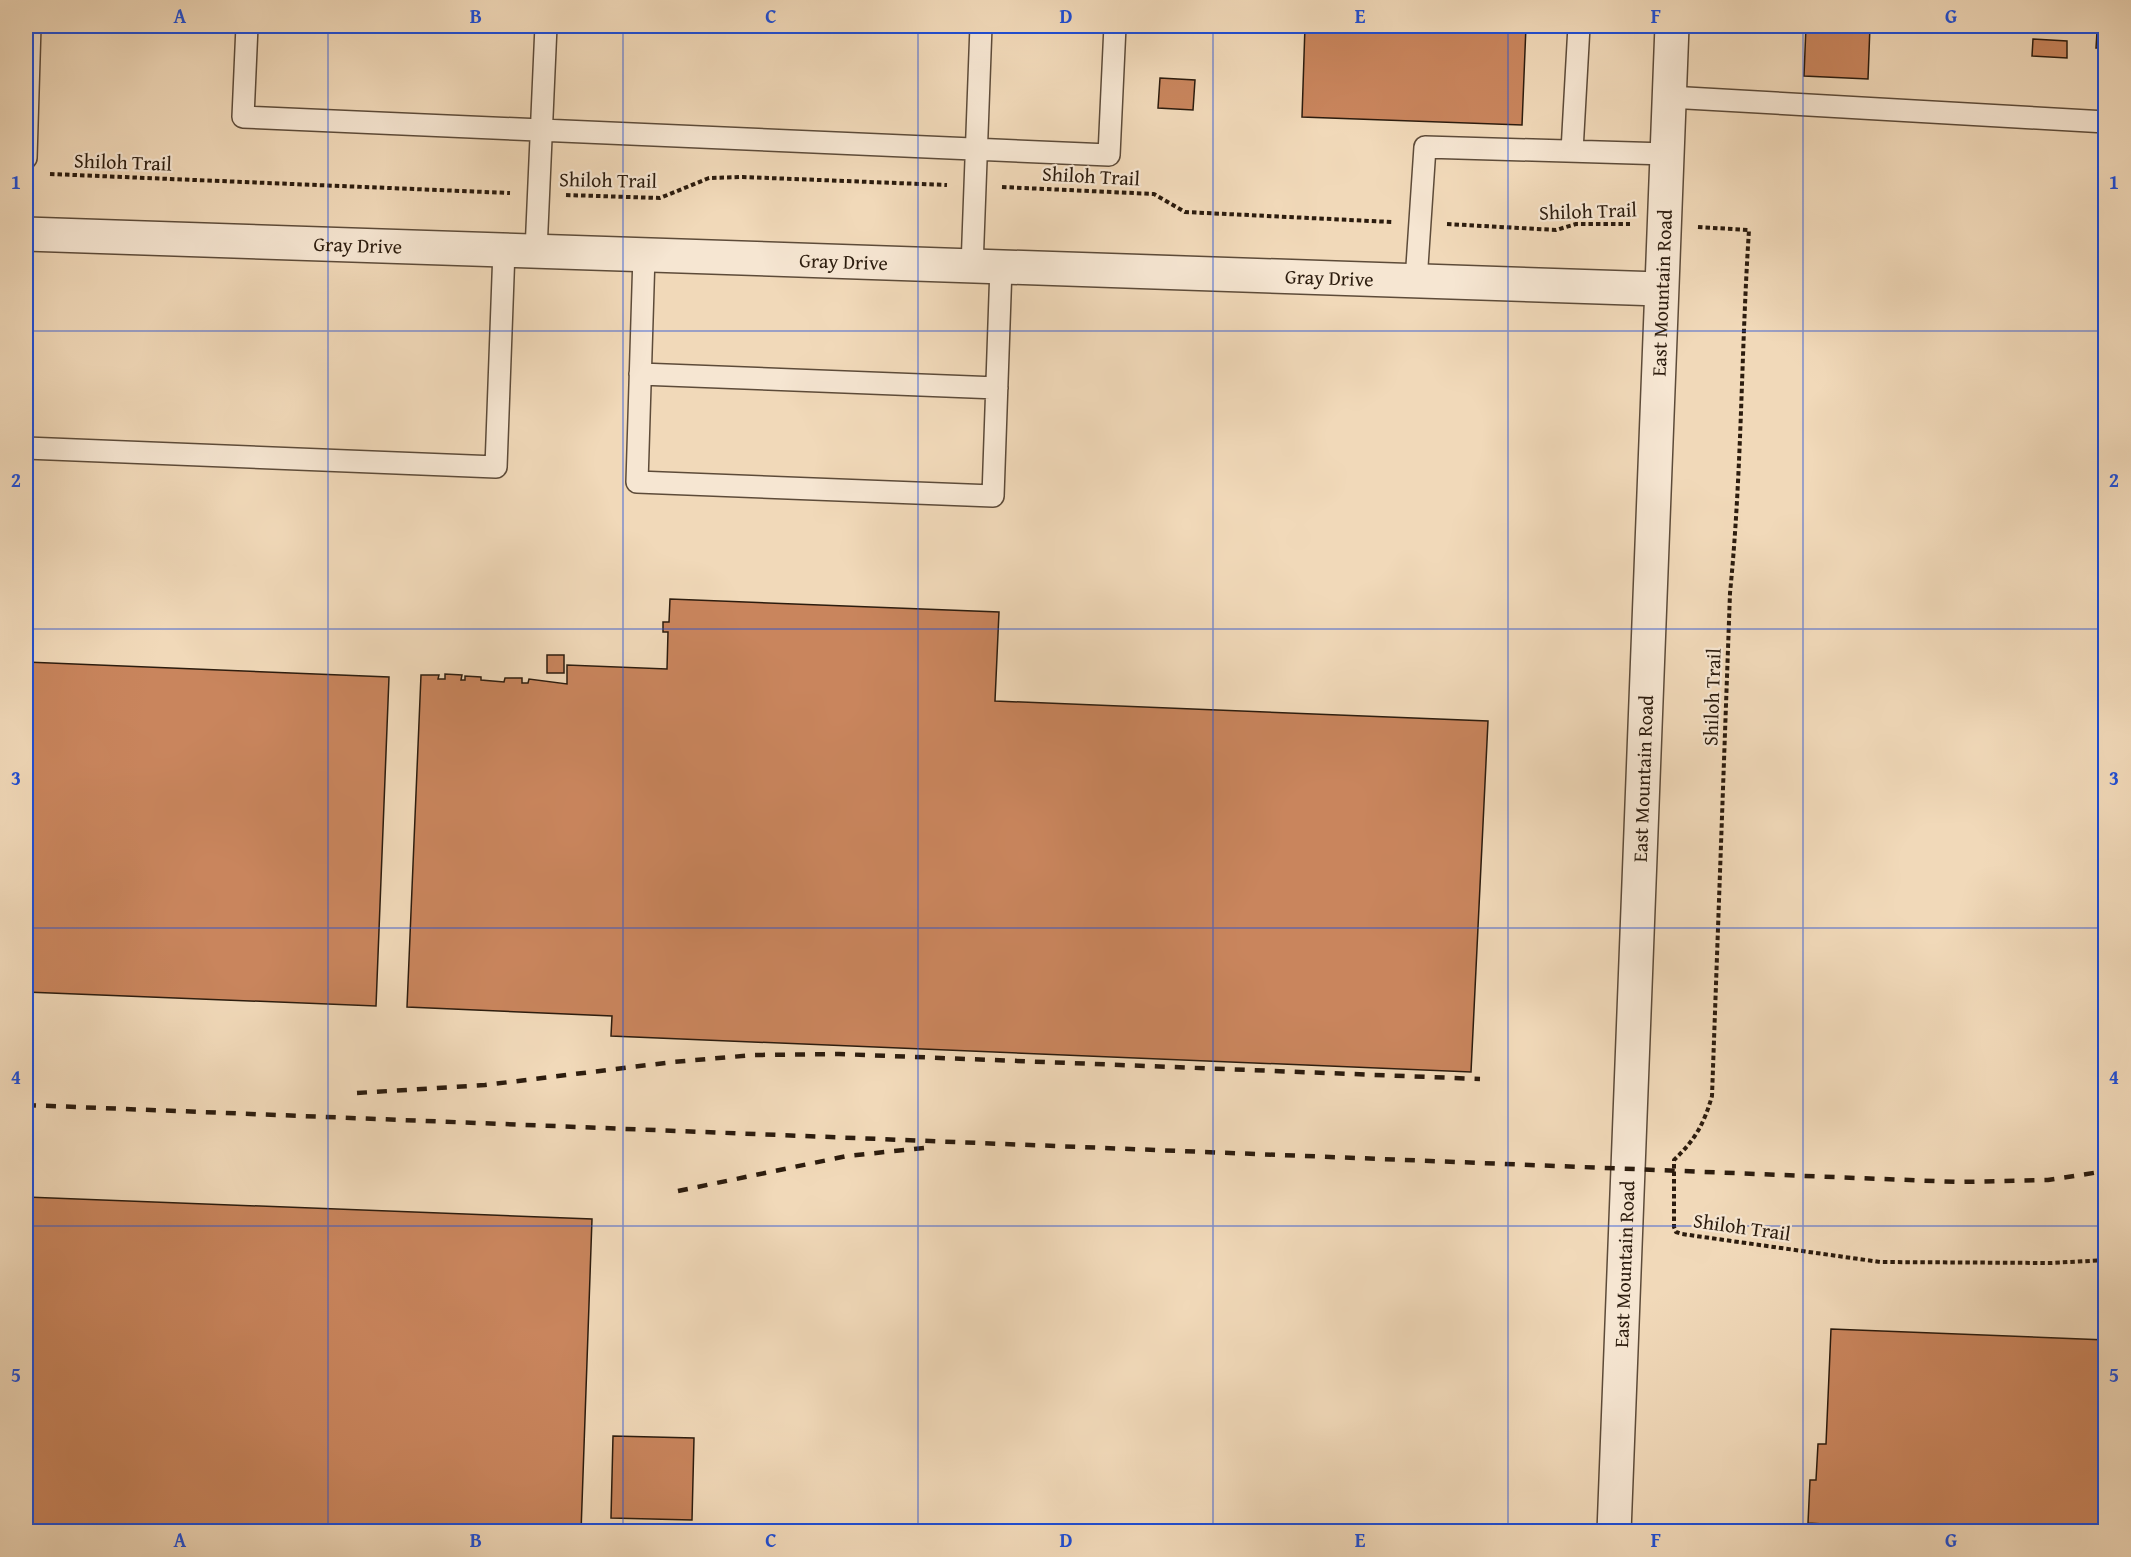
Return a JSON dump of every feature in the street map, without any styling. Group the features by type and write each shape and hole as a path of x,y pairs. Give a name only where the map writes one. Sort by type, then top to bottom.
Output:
{"street":[{"name":"East Mountain Road","path":"1614,1532 1660,289 1672,26"},
{"name":"Gray Drive","path":"26,234 1660,289"}],"lane":[{"path":"26,158 30,26"},
{"path":"247,26 243,117 1109,155 1115,26"},
{"path":"536,251 536,194 546,26"},
{"path":"644,255 637,482 993,496 997,388 986,267 973,186 981,26"},
{"path":"1572,151 1579,26"},
{"path":"1670,97 2106,122"},
{"path":"1416,281 1425,147 1667,154"},
{"path":"26,448 496,467 504,250"},
{"path":"640,374 997,388"}],"path":[{"name":"Shiloh Trail","path":"49,174 660,198 709,178 743,177 1154,194 1185,212 1556,230 1576,224 1600,222 1749,230 1742,339 1737,525 1730,593 1712,1096 1706,1120 1694,1141 1674,1160 1674,1227 1676,1232 1880,1262 2051,1263 2106,1260"}],"building":[{"path":"1305,26 1526,26 1522,125 1302,117"},
{"path":"1806,26 1870,26 1868,79 1804,76"},
{"path":"1954,26 2106,26 2106,48 2096,48 2097,32"},
{"path":"2033,39 2067,41 2067,58 2032,56"},
{"path":"1160,78 1195,80 1193,110 1158,108"},
{"path":"670,599 999,612 995,701 1488,721 1471,1072 611,1036 612,1016 407,1007 421,675 439,675 438,679 445,679 445,674 462,675 461,680 465,680 465,676 504,682 505,678 522,678 522,683 528,683 529,679 567,684 567,665 667,669 668,632 663,632 663,622 669,622"},
{"path":"547,655 564,655 564,673 547,673"},
{"path":"26,662 389,677 376,1006 26,992"},
{"path":"26,1197 592,1219 581,1532 26,1532"},
{"path":"1831,1329 2106,1340 2106,1532 1822,1532 1823,1524 1808,1523 1810,1480 1816,1480 1818,1444 1826,1444"},
{"path":"613,1436 694,1438 692,1520 611,1518"}],"railway":[{"path":"357,1093 485,1085 673,1062 754,1055 839,1054 1480,1079"},
{"path":"26,1105 1958,1182 2048,1180 2106,1171"},
{"path":"678,1191 847,1156 933,1147"}]}
